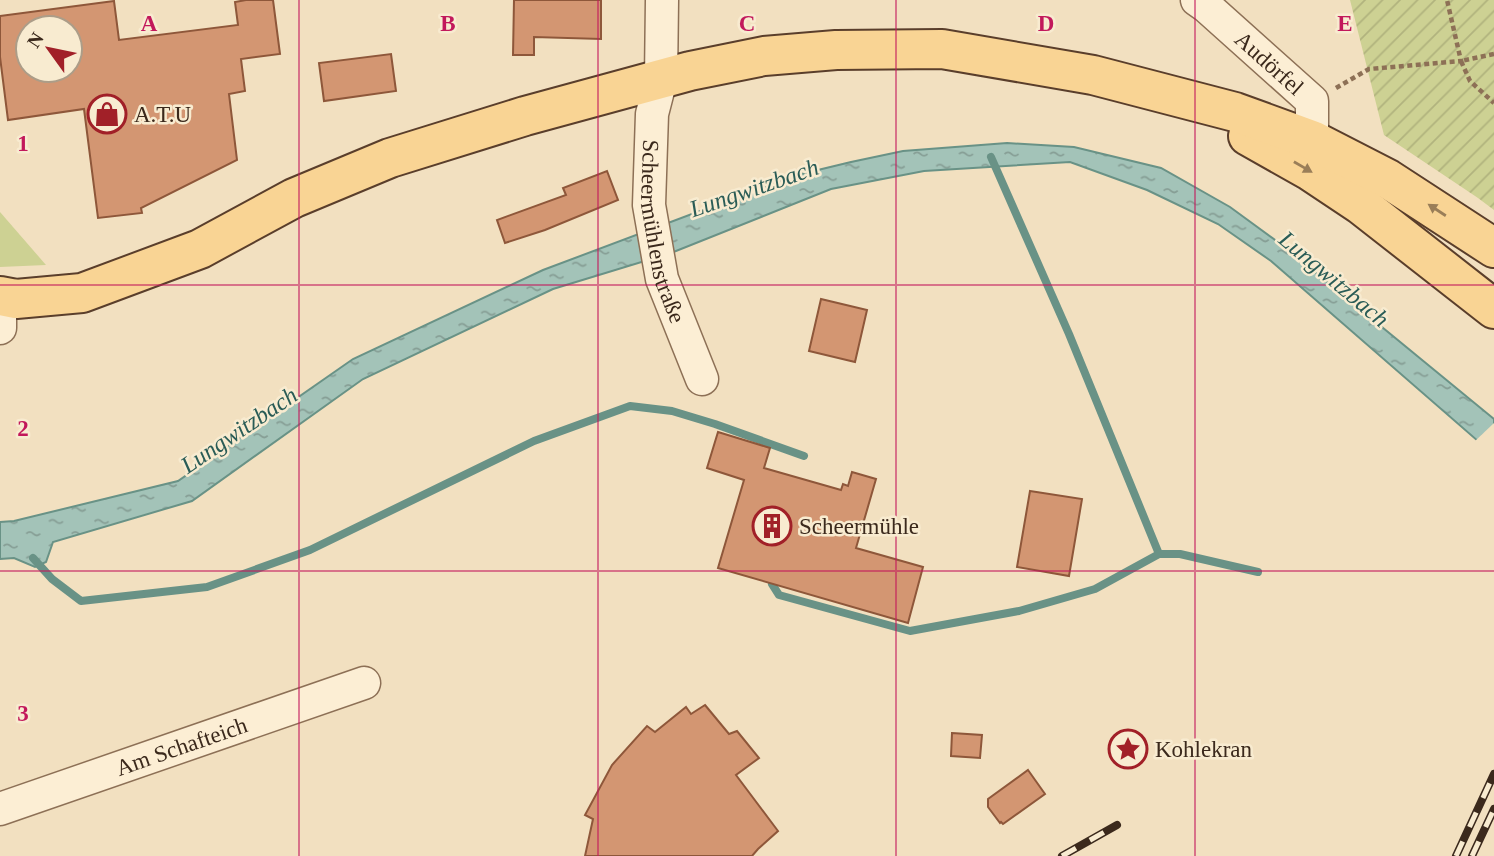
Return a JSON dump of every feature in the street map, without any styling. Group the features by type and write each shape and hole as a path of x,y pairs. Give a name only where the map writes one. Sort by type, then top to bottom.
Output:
{"main road":[{"path":"0,296 16,299 82,293 200,248 294,198 390,158 525,116 660,79 764,56 836,50 942,49 1093,75 1235,111 1312,140 1388,179 1494,248"},
{"path":"1155,91 1237,130 1310,171 1361,205 1494,309"}],"street":[{"name":"Scheermühlenstraße","path":"662,0 660,79 652,114 649,205 662,279 702,379"},
{"name":"Audörfel","path":"1197,0 1312,101 1312,140"},
{"path":"0,310 0,328"},
{"name":"Am Schafteich","path":"0,809 364,683"}],"path":[{"path":"1447,0 1461,61 1470,81 1494,103"},
{"path":"1312,101 1369,69 1461,61 1494,54"}],"green space":[{"path":"1350,0 1494,0 1494,210 1384,135"},
{"path":"0,212 46,265 0,267"}],"water":[{"path":"1007,143 1074,147 1161,168 1230,207 1282,245 1494,419 1494,455 1271,261 1218,224 1147,190 1070,162 924,171 831,189 671,253 553,289 363,379 192,501 53,542 46,562 35,567 14,558 0,559 0,522 14,521 178,481 353,359 543,270 793,176 903,151"}],"pier":[{"path":"1494,423 1494,459 1474,442"}],"building":[{"path":"273,0 280,54 241,59 245,91 229,94 237,160 141,208 142,213 98,218 84,109 8,120 0,57 0,16 14,14 14,84 84,84 84,14 15,14 114,1 119,40 238,25 235,2"},
{"path":"514,0 601,0 601,39 534,37 534,55 513,55"},
{"path":"391,54 396,91 324,101 319,63"},
{"path":"607,171 618,200 505,243 497,220 566,195 563,188"},
{"path":"821,299 867,310 855,362 809,351"},
{"path":"718,432 770,448 764,468 841,490 843,484 848,486 852,472 876,479 856,548 923,567 908,623 718,568 744,480 707,468"},
{"path":"1030,491 1082,499 1069,576 1017,567"},
{"path":"705,705 729,734 737,731 759,758 736,775 778,831 752,856 585,856 593,819 585,815 612,765 647,726 655,732 686,707 691,714"},
{"path":"952,733 982,735 980,758 951,756"},
{"path":"1028,770 1045,794 1003,824 1000,823 988,807 988,799"}],"waterway":[{"path":"991,157 1069,334 1159,554"},
{"path":"33,558 52,579 81,601 207,587 310,550 534,441 630,406 672,411 804,456"},
{"path":"772,584 779,595 910,631 1019,611 1095,589 1159,554 1180,554 1258,572"}],"railway":[{"path":"1456,856 1494,774"},
{"path":"1472,856 1494,809"},
{"path":"1062,856 1117,825"}],"place":[{"name":"A.T.U","path":"107,114"},
{"name":"Scheermühle","path":"772,526"},
{"name":"Kohlekran","path":"1128,749"}],"water label":[{"name":"Lungwitzbach","path":"754,188"},
{"name":"Lungwitzbach","path":"1334,279"},
{"name":"Lungwitzbach","path":"239,430"}]}
